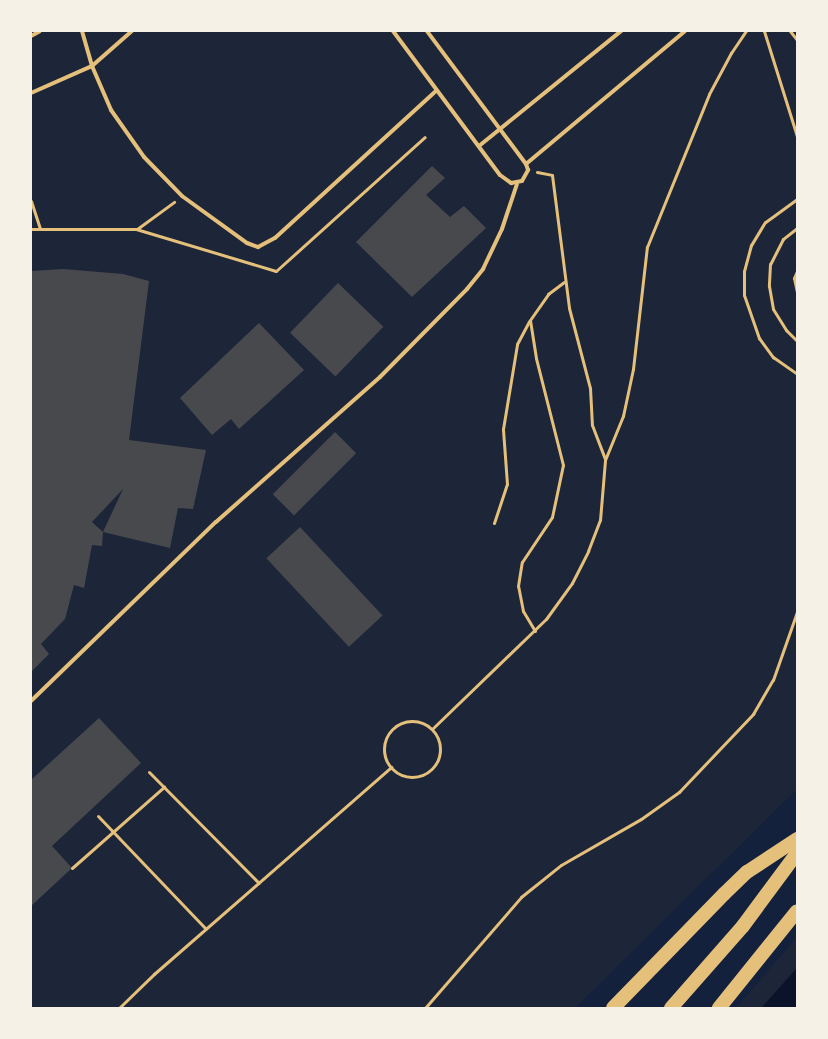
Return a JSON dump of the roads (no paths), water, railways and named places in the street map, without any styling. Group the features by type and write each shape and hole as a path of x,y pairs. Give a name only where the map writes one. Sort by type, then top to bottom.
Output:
{"highway":[{"path":"613,1008 747,872 797,839"},
{"path":"671,1008 743,926 797,853"},
{"path":"719,1008 797,911"}],"lane":[{"path":"31,36 40,31"},
{"path":"82,31 92,66 111,110 144,157 182,196 247,243 258,246 266,244 437,90"},
{"path":"31,93 92,66 132,31"},
{"path":"393,31 505,181 517,184"},
{"path":"31,700 216,522 380,377 461,296 483,269 502,229 517,184 522,181 528,170 526,164 427,31"},
{"path":"479,146 621,31"},
{"path":"526,164 685,31"}]}
